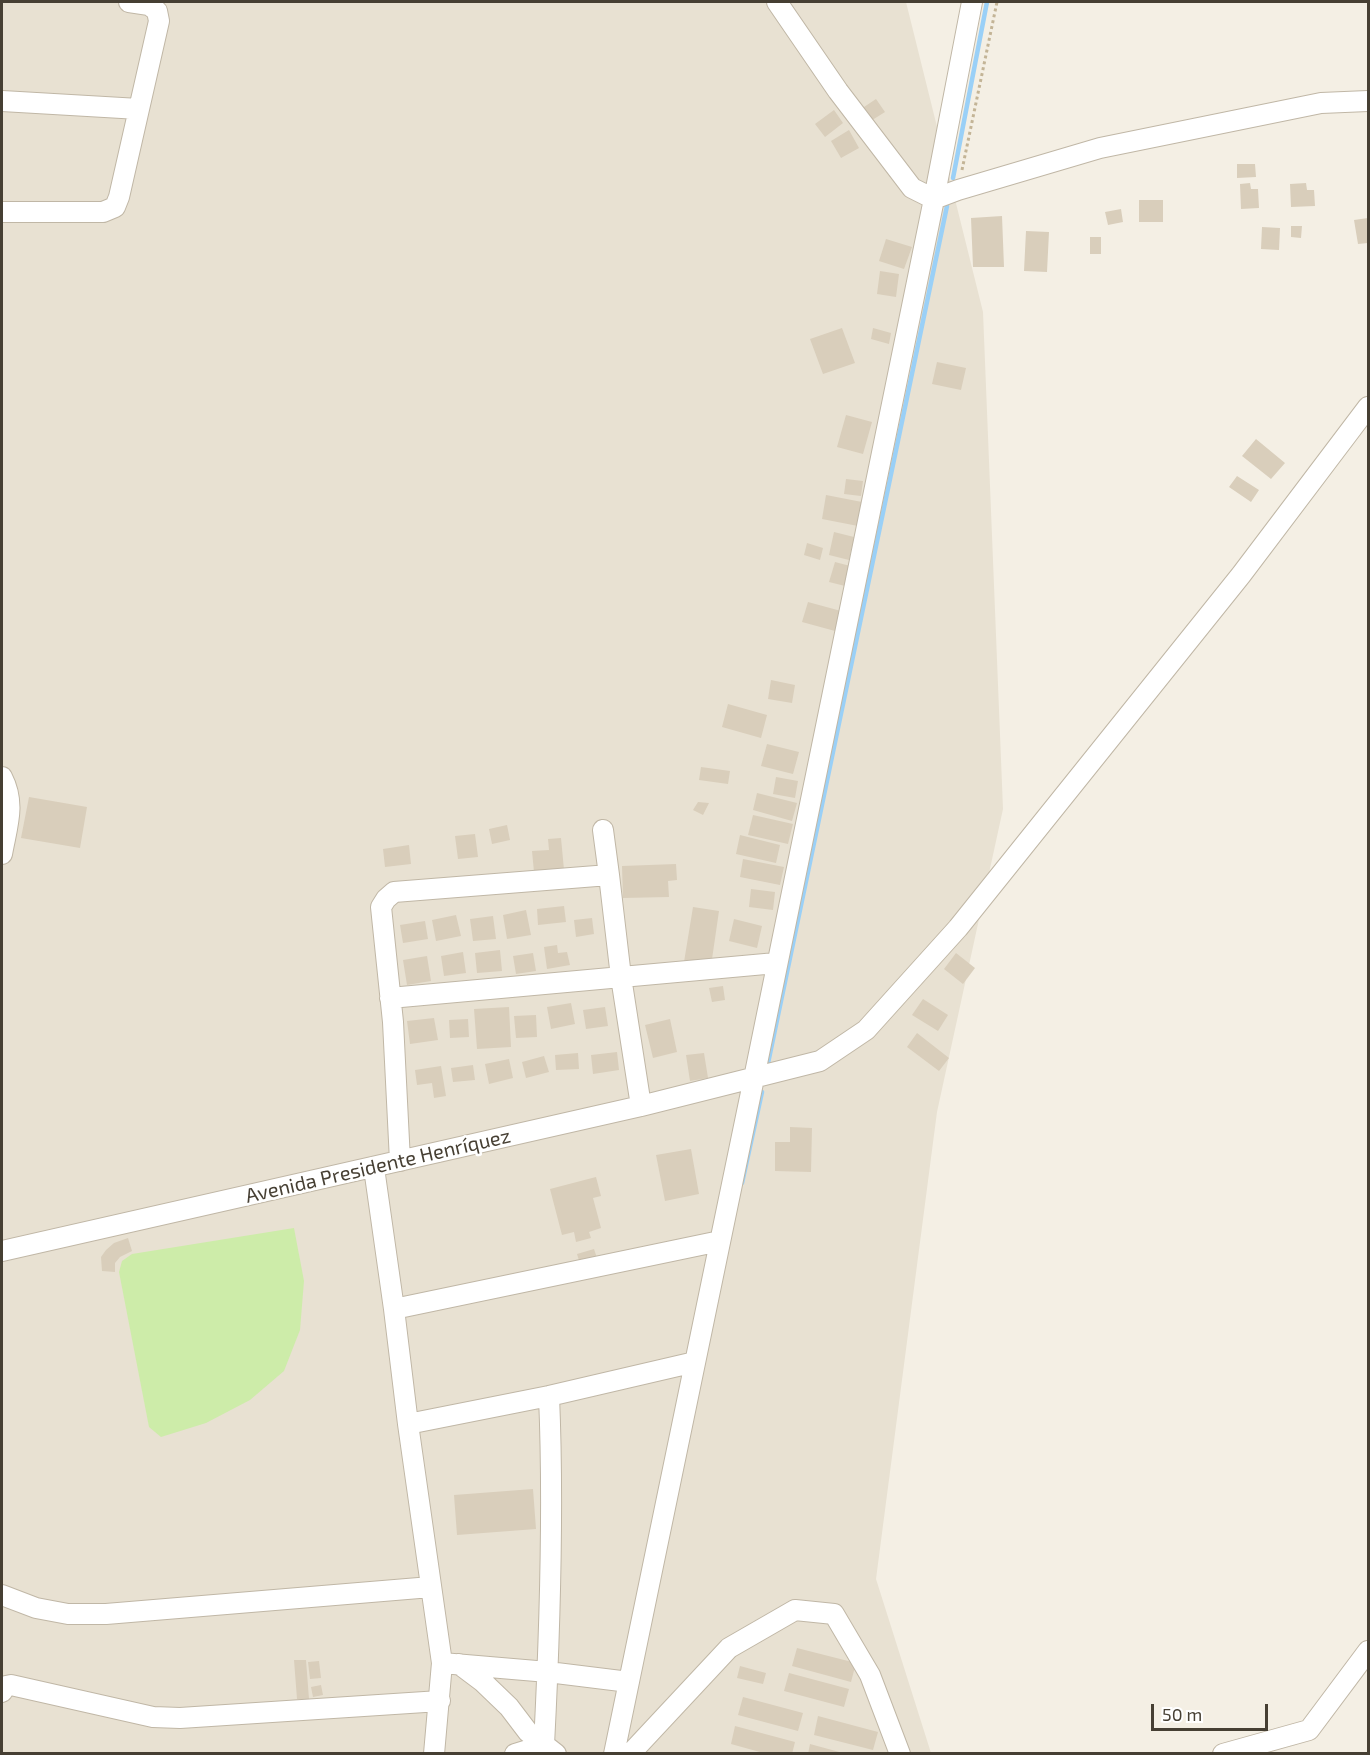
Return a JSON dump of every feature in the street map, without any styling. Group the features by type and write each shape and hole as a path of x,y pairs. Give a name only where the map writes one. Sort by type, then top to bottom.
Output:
{"street":[{"path":"2,212 103,212 115,207 159,21 157,10 149,5 129,2"},
{"path":"777,2 838,91 912,189 933,199 1101,148 1322,103 1368,101"},
{"path":"614,1754 754,1078 972,2"},
{"path":"2,101 139,109"},
{"name":"Avenida Presidente Henríquez","path":"2,1251 374,1168 820,1061 866,1030 958,928 1242,575 1368,407"},
{"path":"2,777 8,790 11,811 2,854"},
{"path":"603,830 640,1106"},
{"path":"400,1161 399,1115 381,908 386,899 394,892 609,875"},
{"path":"390,998 776,963"},
{"path":"374,1168 431,1587 450,1663 440,1701 434,1754"},
{"path":"394,1309 720,1241"},
{"path":"408,1424 549,1396 695,1362"},
{"path":"549,1396 551,1456 551,1599 548,1672 550,1749"},
{"path":"2,1595 36,1608 68,1614 106,1614 431,1587"},
{"path":"630,1754 729,1648 795,1610 834,1614 870,1675 900,1754"},
{"path":"1223,1754 1309,1730 1368,1651"},
{"path":"450,1663 629,1682"},
{"path":"450,1663 483,1682 509,1707 528,1732 550,1749"},
{"path":"2,1692 6,1686 11,1685 153,1717 180,1718 440,1701"},
{"path":"515,1754 550,1749"}],"path":[{"path":"958,190 997,2"}],"shaded area":[{"path":"2,2 906,2 983,312 1003,809 937,1112 876,1579 931,1753 2,1754"}],"green space":[{"path":"294,1228 304,1281 300,1330 284,1371 250,1400 206,1423 161,1437 149,1427 119,1272 122,1261 132,1254"}],"building":[{"path":"876,99 885,112 869,122 861,109"},
{"path":"834,110 843,123 825,137 815,124"},
{"path":"849,130 859,148 841,158 831,141"},
{"path":"1237,164 1255,164 1256,177 1237,178"},
{"path":"1250,183 1251,189 1258,189 1259,208 1241,209 1240,184"},
{"path":"1306,183 1307,190 1314,190 1315,206 1291,207 1290,184"},
{"path":"1139,200 1163,200 1163,222 1139,222"},
{"path":"1121,209 1123,222 1108,225 1105,212"},
{"path":"1002,216 1004,267 973,267 971,218"},
{"path":"1368,218 1368,243 1358,244 1354,220"},
{"path":"1291,226 1302,226 1301,238 1291,237"},
{"path":"1262,227 1280,228 1279,250 1261,249"},
{"path":"1026,231 1049,232 1047,272 1024,271"},
{"path":"1090,237 1101,237 1101,254 1090,254"},
{"path":"886,239 912,247 904,269 879,261"},
{"path":"880,271 899,274 896,297 877,294"},
{"path":"842,328 855,363 823,374 810,339"},
{"path":"873,328 891,333 889,344 871,339"},
{"path":"937,362 966,368 961,390 932,384"},
{"path":"846,415 872,422 863,454 837,447"},
{"path":"1256,439 1285,463 1271,479 1242,456"},
{"path":"1237,476 1259,490 1251,502 1229,487"},
{"path":"846,479 863,481 861,496 844,494"},
{"path":"826,495 862,502 858,526 822,519"},
{"path":"834,532 854,537 849,560 829,555"},
{"path":"807,543 823,548 820,560 804,555"},
{"path":"835,562 854,567 849,587 829,582"},
{"path":"808,602 841,611 835,631 802,622"},
{"path":"771,680 795,685 792,703 768,699"},
{"path":"728,704 767,715 761,738 722,727"},
{"path":"767,744 799,752 793,774 761,766"},
{"path":"701,767 730,771 728,784 699,780"},
{"path":"776,777 798,781 795,798 773,794"},
{"path":"757,793 797,803 792,821 753,810"},
{"path":"29,797 87,807 80,848 21,838"},
{"path":"698,802 709,803 703,815 693,810"},
{"path":"753,815 793,824 788,844 748,835"},
{"path":"507,825 510,840 492,844 489,829"},
{"path":"475,834 478,857 458,859 455,836"},
{"path":"740,835 780,845 776,863 736,854"},
{"path":"561,838 564,870 534,872 532,851 549,850 548,839"},
{"path":"409,845 411,864 385,867 383,849"},
{"path":"743,859 784,867 780,885 740,877"},
{"path":"676,864 677,880 668,881 669,897 623,898 622,866"},
{"path":"751,889 775,892 773,910 749,907"},
{"path":"564,906 566,922 538,925 537,909"},
{"path":"693,907 719,911 711,966 684,962"},
{"path":"526,910 531,935 507,939 503,915"},
{"path":"456,915 461,936 436,941 432,920"},
{"path":"493,916 496,939 473,941 470,919"},
{"path":"592,918 594,934 576,937 574,920"},
{"path":"734,919 762,926 757,948 729,941"},
{"path":"425,921 428,939 403,943 400,925"},
{"path":"557,945 558,953 567,952 570,965 547,969 544,947"},
{"path":"500,950 502,971 477,973 475,953"},
{"path":"463,952 466,973 444,976 441,956"},
{"path":"533,953 536,971 516,974 513,956"},
{"path":"956,953 975,968 963,984 944,969"},
{"path":"427,956 431,981 407,985 403,960"},
{"path":"723,986 725,1000 712,1002 709,988"},
{"path":"923,999 948,1015 938,1031 912,1015"},
{"path":"571,1003 575,1024 551,1029 547,1007"},
{"path":"509,1007 511,1047 477,1049 474,1009"},
{"path":"605,1007 608,1026 586,1029 583,1010"},
{"path":"536,1015 537,1037 516,1038 514,1016"},
{"path":"434,1018 438,1040 410,1044 407,1021"},
{"path":"468,1019 469,1037 450,1038 449,1020"},
{"path":"670,1019 677,1052 653,1058 645,1025"},
{"path":"917,1033 949,1058 939,1071 907,1047"},
{"path":"617,1052 619,1070 593,1074 591,1055"},
{"path":"578,1053 579,1069 556,1070 555,1055"},
{"path":"704,1053 708,1078 690,1081 686,1055"},
{"path":"544,1056 549,1072 526,1078 522,1062"},
{"path":"509,1059 513,1078 489,1084 485,1064"},
{"path":"473,1065 475,1080 453,1082 451,1068"},
{"path":"441,1066 446,1096 434,1098 432,1083 417,1085 415,1070"},
{"path":"790,1127 812,1128 811,1172 775,1171 775,1142 790,1142"},
{"path":"691,1149 699,1194 665,1201 656,1155"},
{"path":"596,1177 601,1196 593,1198 601,1228 589,1232 591,1238 576,1242 574,1232 562,1235 550,1189"},
{"path":"128,1238 132,1251 120,1257 115,1263 115,1272 102,1271 101,1257 106,1250 114,1243"},
{"path":"594,1249 598,1261 581,1267 577,1254"},
{"path":"533,1489 536,1529 457,1535 454,1495"},
{"path":"797,1648 856,1663 851,1682 792,1666"},
{"path":"294,1660 306,1660 309,1699 297,1699"},
{"path":"319,1661 321,1678 310,1679 308,1662"},
{"path":"740,1666 766,1673 763,1684 737,1678"},
{"path":"789,1673 849,1689 844,1707 784,1691"},
{"path":"321,1685 323,1695 313,1697 311,1687"},
{"path":"743,1697 803,1713 798,1731 738,1715"},
{"path":"818,1716 878,1732 873,1750 814,1735"},
{"path":"735,1726 795,1742 792,1754 767,1754 731,1744"},
{"path":"810,1744 843,1753 843,1754 808,1754"}],"waterway":[{"path":"953,178 987,2"},
{"path":"767,1068 947,206"},
{"path":"742,1183 762,1092"}]}
